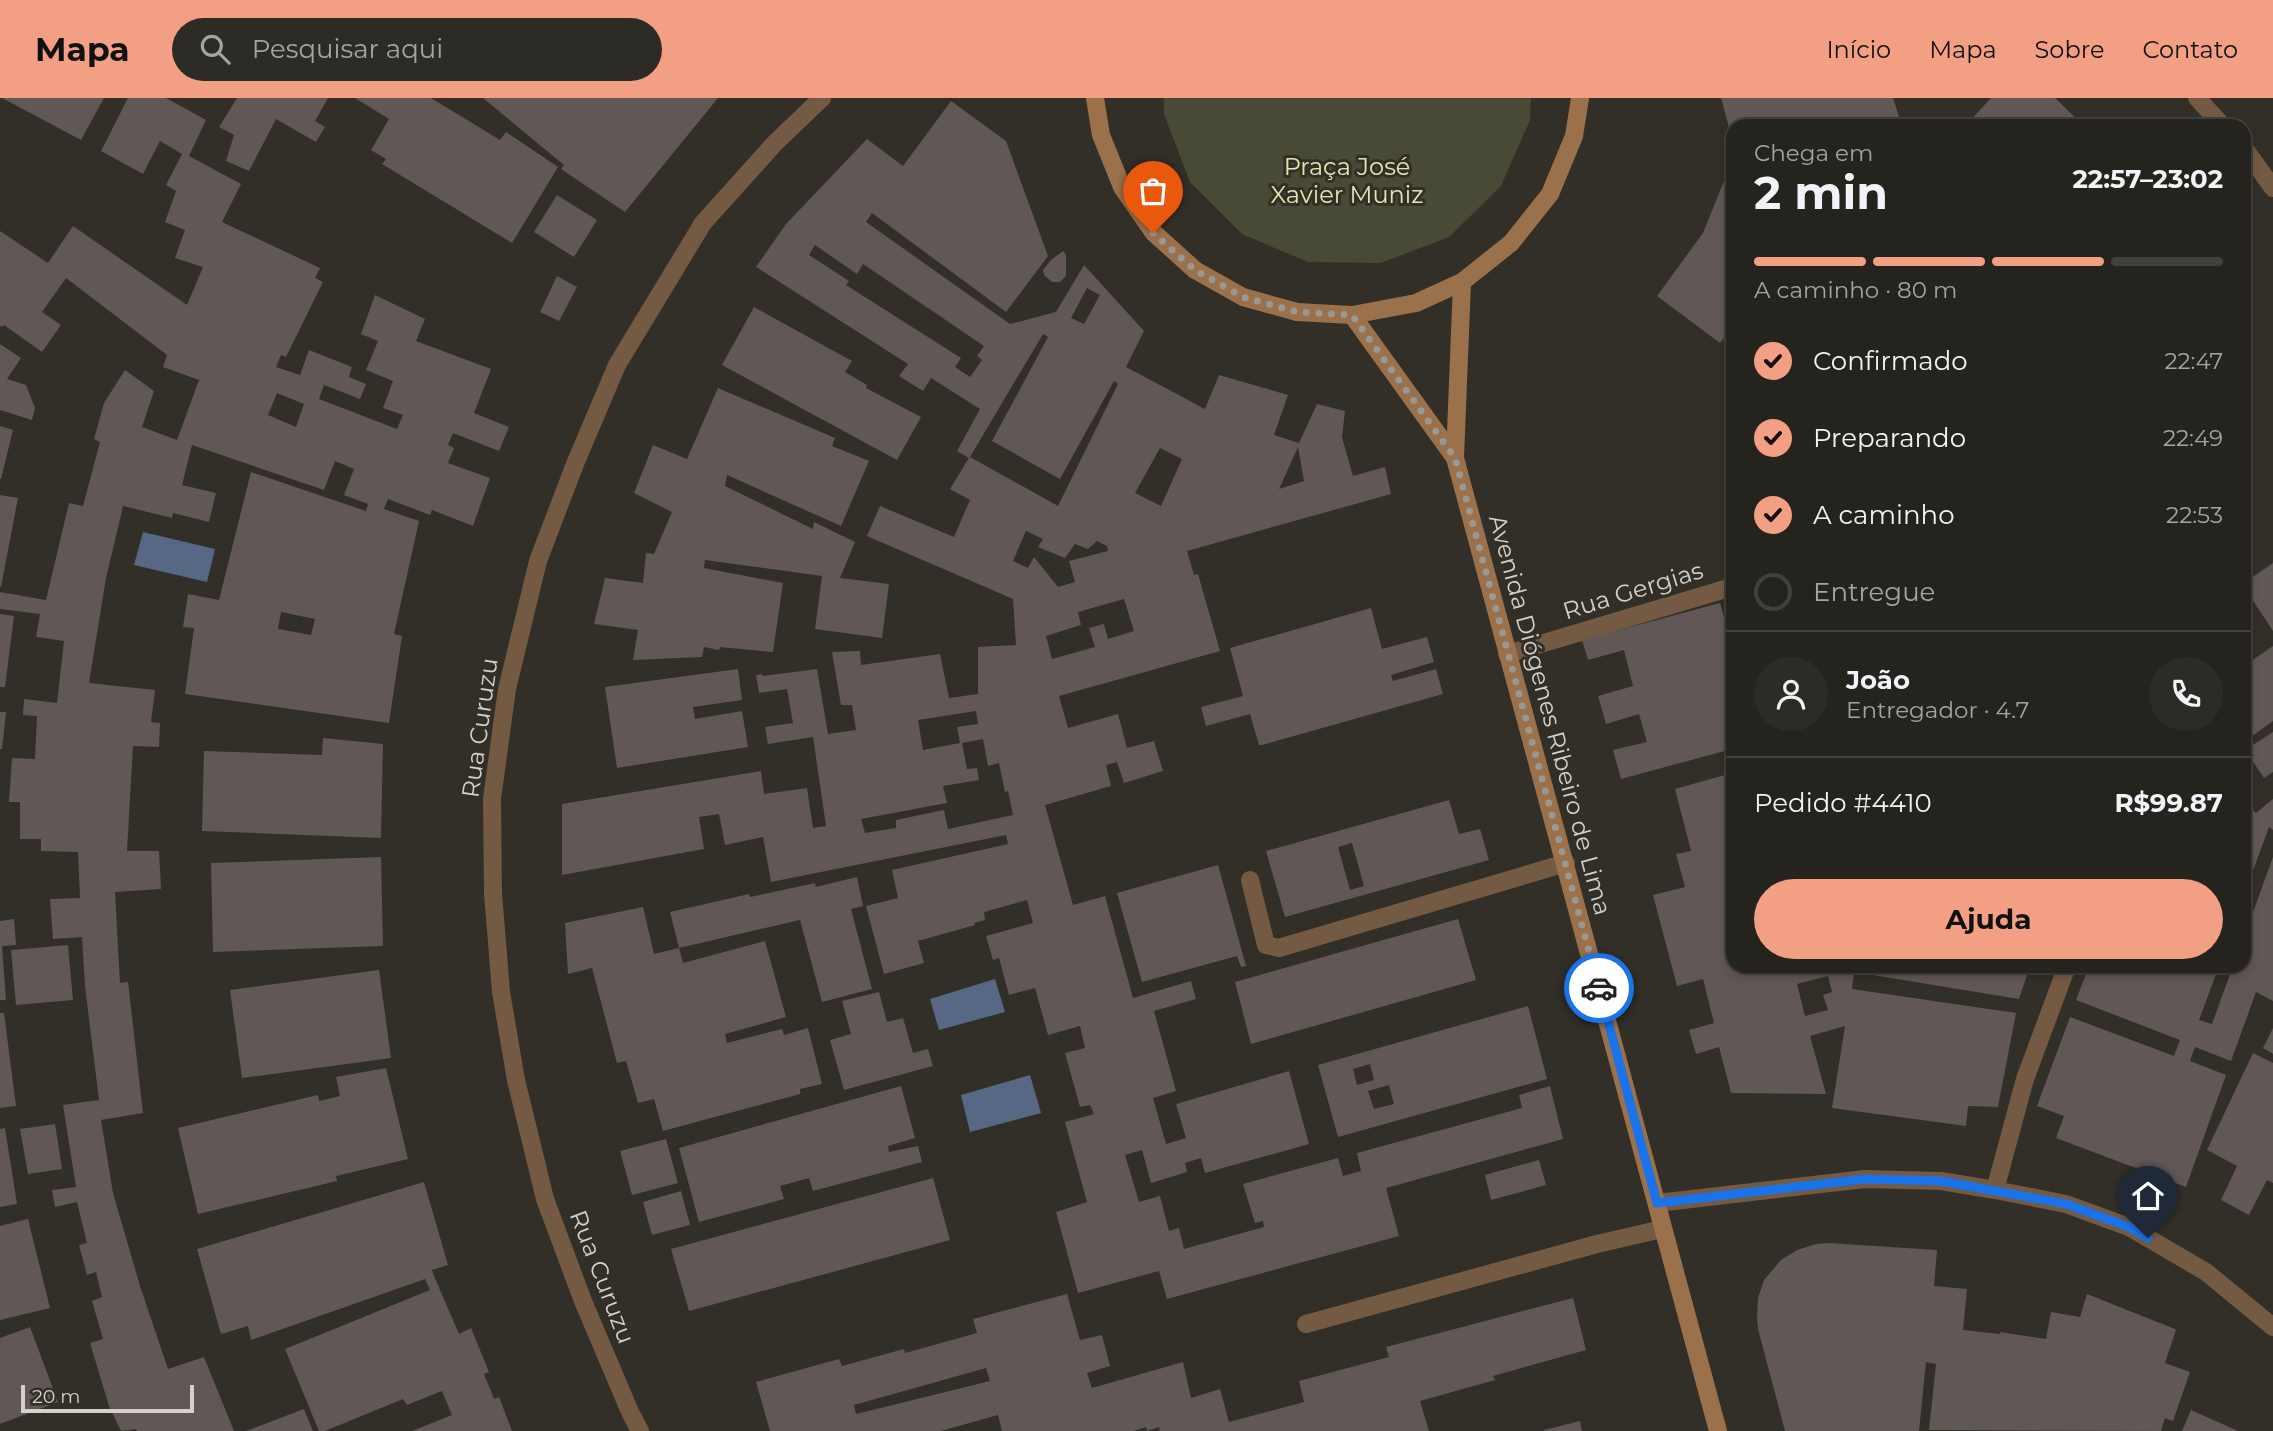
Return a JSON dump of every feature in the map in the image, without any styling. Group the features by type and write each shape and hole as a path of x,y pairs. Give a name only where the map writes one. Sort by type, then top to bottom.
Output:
{"main road":[{"path":"1095,98 1101,135 1122,187 1153,233 1195,270 1243,297 1297,312 1352,315 1416,303 1462,282 1511,243 1550,194 1574,136 1580,98"},
{"name":"Avenida Diógenes Ribeiro de Lima","path":"1462,282 1455,458 1718,1431"},
{"name":"Avenida Diógenes Ribeiro de Lima","path":"1352,315 1455,458"}],"street":[{"name":"Rua Curuzu","path":"640,1431 583,1301 545,1199 516,1080 501,992 493,893 492,799 507,689 538,561 617,365 703,223 775,143 822,98"},
{"path":"2197,98 2216,119"},
{"path":"2251,158 2273,188"},
{"name":"Rua Gergias","path":"1507,654 1726,589"},
{"path":"1250,880 1266,945 1279,948 1566,863"},
{"path":"1995,1189 2025,1079 2064,973"},
{"path":"1657,1203 1865,1179 1941,1181 1995,1189 2066,1204 2129,1227 2206,1272 2273,1327"},
{"path":"1306,1324 1597,1244 1662,1229"}],"green space":[{"name":"Praça José Xavier Muniz","path":"1164,98 1531,98 1530,120 1501,186 1449,237 1381,263 1308,262 1242,234 1190,182 1164,114"}],"water":[{"path":"143,532 215,549 207,582 134,565"},
{"path":"995,979 1005,1012 939,1030 930,999"},
{"path":"1030,1075 1041,1113 970,1132 961,1095"}],"building":[{"path":"2,98 104,98 81,140"},
{"path":"128,98 166,98 206,120 189,156 241,184 222,222 320,268 315,278 323,282 286,357 281,355 276,367 300,375 309,350 352,367 349,377 366,384 360,399 324,385 319,399 397,429 403,415 383,408 393,381 366,370 378,341 361,334 375,295 425,319 416,341 491,369 474,413 509,427 499,451 453,433 448,445 454,448 448,463 490,478 473,526 432,510 430,515 388,499 384,509 419,521 394,634 402,636 389,723 185,694 194,628 183,627 188,594 219,600 251,472 366,511 368,504 344,495 354,469 335,461 324,490 192,445 182,485 216,493 209,522 173,513 172,518 123,506 106,578 89,683 155,690 151,722 160,723 159,747 133,746 127,851 159,851 161,889 115,892 120,983 128,982 143,1113 101,1120 113,1193 168,1369 204,1357 234,1431 121,1431 109,1406 90,1343 103,1339 92,1301 102,1297 96,1272 87,1275 79,1245 87,1243 77,1202 55,1207 52,1190 76,1187 63,1105 99,1100 82,937 53,939 50,899 80,898 78,852 41,851 41,839 20,839 20,802 9,802 12,758 35,759 37,716 23,715 24,699 57,703 64,641 36,637 40,614 0,609 0,592 46,600 69,503 83,506 100,442 94,439 104,403 125,370 154,391 142,427 177,440 199,380 163,367 167,355 66,278 42,312 61,325 42,352 4,325 0,326 0,231 48,263 73,226 187,305 203,267 175,258 185,230 165,222 176,191 166,185 182,154 160,141 143,174 101,151","holes":["277,393 304,404 296,427 268,415","281,612 315,619 311,635 278,629"]},
{"path":"237,98 328,98 315,121 325,127 316,142 276,119 249,171 226,161 234,135 219,127"},
{"path":"355,98 431,98 500,140 506,132 558,167 512,243 382,164 386,159 371,150 389,119"},
{"path":"483,98 718,98 625,212 561,169 564,165"},
{"path":"1721,98 1893,98 1900,119 1753,119 1727,119"},
{"path":"1991,98 2055,98 2077,119 1972,119"},
{"path":"951,101 1006,141 1048,256 1006,312 872,213 866,222 1010,324 1056,312 1084,265 1144,331 1126,367 1205,409 1219,375 1288,395 1274,435 1299,443 1317,404 1345,411 1342,437 1353,476 1385,467 1391,494 1187,551 1194,575 1198,574 1220,651 1059,696 1068,728 1118,714 1127,748 1154,741 1163,771 1124,783 1117,762 1106,765 1111,786 1045,805 1073,905 1105,896 1133,998 1191,981 1196,999 1154,1011 1176,1091 1153,1098 1166,1144 1186,1138 1176,1104 1289,1071 1309,1144 1205,1173 1201,1158 1185,1163 1187,1172 1151,1183 1142,1150 1125,1155 1139,1202 1160,1196 1169,1231 1179,1228 1184,1249 1264,1227 1263,1221 1255,1223 1243,1184 1338,1158 1343,1176 1361,1171 1357,1153 1522,1108 1519,1095 1550,1086 1563,1139 1386,1188 1399,1236 1167,1299 1159,1271 1078,1293 1056,1212 1087,1202 1065,1122 1094,1114 1090,1105 1080,1107 1065,1053 1085,1048 1080,1026 1048,1035 1035,988 1009,995 999,958 993,960 986,936 1033,923 1027,900 984,912 985,920 974,923 975,925 918,941 924,963 884,974 866,906 898,898 892,870 1008,844 1006,835 771,882 763,837 725,845 719,814 699,817 704,849 562,875 562,804 761,771 764,794 807,788 813,828 826,826 813,737 768,744 765,727 793,723 787,689 759,693 756,675 817,669 828,734 856,730 852,705 841,705 832,652 860,651 861,665 940,654 949,698 978,694 978,647 1016,645 1013,599 867,536 880,506 954,537 970,500 950,489 969,458 957,451 980,409 931,378 923,391 899,376 908,364 756,267 786,224 867,139 903,166","holes":["815,245 857,274 863,264 984,346 977,356 982,360 970,377 955,367 961,358 846,285 849,281 809,255","1087,288 1100,295 1084,324 1071,318","1043,334 1048,337 992,441 1060,479 1114,381 1118,384 1058,506 970,457","1298,447 1304,481 1279,489","1160,448 1182,459 1161,506 1135,493","1026,531 1043,539 1038,547 1065,558 1075,544 1088,549 1097,541 1107,546 1108,551 1069,561 1075,582 1058,587 1034,557 1028,568 1013,561","1124,599 1134,631 1108,639 1104,624 1089,628 1095,647 1052,659 1046,636 1081,625 1078,612","976,711 978,724 957,727 960,743 923,750 918,720","983,739 988,766 999,763 1013,815 948,829 944,810 896,820 896,828 865,833 861,819 947,803 943,786 979,780 977,768 967,769 962,743"]},
{"path":"1726,176 1726,336 1720,343 1657,296 1703,233"},
{"path":"557,195 597,220 574,257 534,232"},
{"path":"1063,251 1066,255 1066,276 1060,282 1052,282 1044,275 1043,270"},
{"path":"557,276 577,287 559,321 540,312"},
{"path":"754,307 852,361 845,372 867,385 866,388 921,417 897,460 722,365"},
{"path":"0,344 21,358 7,379 26,385 35,408 32,420 0,410"},
{"path":"718,388 835,438 832,446 869,461 841,526 727,475 725,486 813,529 814,522 855,542 840,578 889,584 882,638 815,629 822,576 705,560 704,568 783,583 773,652 704,647 702,657 633,660 638,630 594,624 605,578 643,583 646,553 654,554 672,512 634,493 653,445 687,459"},
{"path":"0,426 13,430 1,479 0,479"},
{"path":"0,495 18,498 1,587 0,587"},
{"path":"2273,563 2273,631 2251,598 2251,578"},
{"path":"1720,603 1726,624 1726,751 1621,779 1613,750 1647,742 1639,714 1606,724 1598,696 1633,686 1624,650 1588,660 1582,640"},
{"path":"1371,608 1382,649 1427,637 1434,662 1391,675 1393,681 1436,669 1443,694 1262,745 1259,745 1250,714 1206,726 1201,707 1243,696 1230,648"},
{"path":"0,614 14,616 5,687 0,687"},
{"path":"2273,646 2273,721 2251,737 2251,661"},
{"path":"738,669 742,700 693,707 695,719 742,711 748,747 617,768 605,687"},
{"path":"0,712 6,712 2,749 0,749"},
{"path":"2273,732 2273,772 2264,778 2251,759 2251,746"},
{"path":"323,738 383,744 381,838 202,831 204,751 322,755"},
{"path":"1726,775 1726,973 1854,973 1852,989 2016,1013 1998,1107 1968,1106 1966,1126 1832,1108 1845,1026 1810,1036 1826,1094 1731,1093 1719,1047 1696,1054 1689,1030 1714,1023 1703,979 1677,986 1653,895 1685,887 1676,854 1691,851 1675,789","holes":["1828,976 1832,992 1823,995 1828,1010 1805,1016 1797,984"]},
{"path":"2273,799 2273,830 2269,827 2251,876 2251,808 2256,813"},
{"path":"1449,800 1459,834 1480,829 1489,860 1285,917 1266,851","holes":["1352,843 1364,886 1350,890 1338,847"]},
{"path":"381,857 383,946 213,952 211,863"},
{"path":"2273,857 2273,1001 2256,992 2231,1061 2195,1047 2190,1061 2226,1075 2186,1187 2056,1138 2064,1116 2037,1106 2070,1017 2174,1056 2180,1040 2076,1000 2086,973 2216,973 2199,1020 2212,1024 2230,973 2251,973 2251,918"},
{"path":"1218,865 1246,966 1241,967 1237,956 1142,982 1117,893"},
{"path":"857,877 863,906 851,909 872,989 822,1002 800,920 679,948 670,912 749,894 750,897 815,883 816,887"},
{"path":"643,907 654,954 679,948 683,963 765,941 786,1017 725,1034 727,1043 782,1029 784,1035 808,1028 822,1084 800,1089 800,1094 663,1131 654,1099 638,1103 626,1061 617,1063 592,968 568,974 565,923"},
{"path":"14,919 16,945 2,946 6,1000 0,1000 0,921"},
{"path":"1458,919 1476,980 1251,1044 1235,982"},
{"path":"68,945 73,1000 16,1005 11,950"},
{"path":"379,970 391,1058 242,1078 230,990"},
{"path":"1860,973 2028,973 2019,999"},
{"path":"879,992 887,1022 903,1018 913,1053 928,1049 933,1066 844,1090 830,1040 851,1034 842,1001"},
{"path":"1528,1006 1547,1079 1338,1137 1318,1065","holes":["1370,1064 1374,1080 1357,1085 1353,1069","1389,1085 1394,1104 1374,1109 1368,1091"]},
{"path":"0,1013 4,1013 16,1106 0,1108"},
{"path":"2273,1028 2273,1054 2263,1048"},
{"path":"2253,1053 2273,1063 2273,1183 2267,1180 2249,1215 2221,1200 2237,1166 2207,1150"},
{"path":"386,1068 408,1159 336,1176 337,1181 198,1214 178,1128 318,1095 319,1101 340,1096 336,1077"},
{"path":"901,1086 915,1138 888,1146 889,1152 918,1146 922,1162 813,1191 809,1178 780,1186 784,1199 699,1222 679,1148"},
{"path":"55,1124 62,1169 28,1174 20,1129"},
{"path":"5,1128 17,1204 0,1207 0,1129"},
{"path":"666,1139 678,1183 632,1195 620,1151"},
{"path":"1539,1160 1546,1185 1491,1200 1485,1175"},
{"path":"933,1178 950,1240 689,1311 671,1249"},
{"path":"424,1182 448,1265 432,1270 434,1276 459,1334 471,1328 489,1372 484,1374 494,1399 499,1397 512,1431 412,1431 452,1415 442,1391 407,1405 403,1399 325,1431 319,1431 285,1349 430,1290 425,1279 251,1340 248,1326 221,1334 197,1249"},
{"path":"681,1191 690,1225 652,1235 643,1202"},
{"path":"28,1219 50,1308 0,1320 0,1226"},
{"path":"1829,1243 1937,1250 1934,1286 1967,1289 1963,1330 2046,1339 2051,1312 2080,1317 2087,1294 2175,1329 2165,1363 2190,1372 2173,1421 2165,1418 2161,1431 1929,1430 1936,1364 1926,1362 1919,1431 1785,1431 1758,1329 1758,1298 1764,1280 1781,1260 1797,1250"},
{"path":"1067,1294 1080,1340 1102,1335 1110,1366 1087,1373 1092,1388 1183,1362 1191,1398 1220,1389 1229,1422 1304,1402 1299,1381 1389,1357 1386,1347 1573,1298 1586,1350 1493,1376 1495,1380 1420,1401 1429,1431 1160,1431 1159,1427 1147,1431 1146,1427 1134,1431 1002,1431 998,1415 941,1431 770,1431 756,1382 839,1359 842,1366 904,1349 905,1353 977,1333 973,1319","holes":["986,1368 990,1381 856,1414 854,1405"]},
{"path":"30,1327 58,1402 0,1424 0,1338"},
{"path":"304,1409 313,1431 246,1431"},
{"path":"2191,1410 2238,1431 2182,1431"},
{"path":"1580,1421 1582,1431 1544,1431 1544,1430"}],"way so far":[{"path":"1153,233 1195,270 1243,297 1297,312 1352,315 1455,458 1599,988"}],"route":[{"path":"1599,988 1657,1203 1865,1179 1941,1181 2066,1204 2129,1227 2148,1238"}]}
